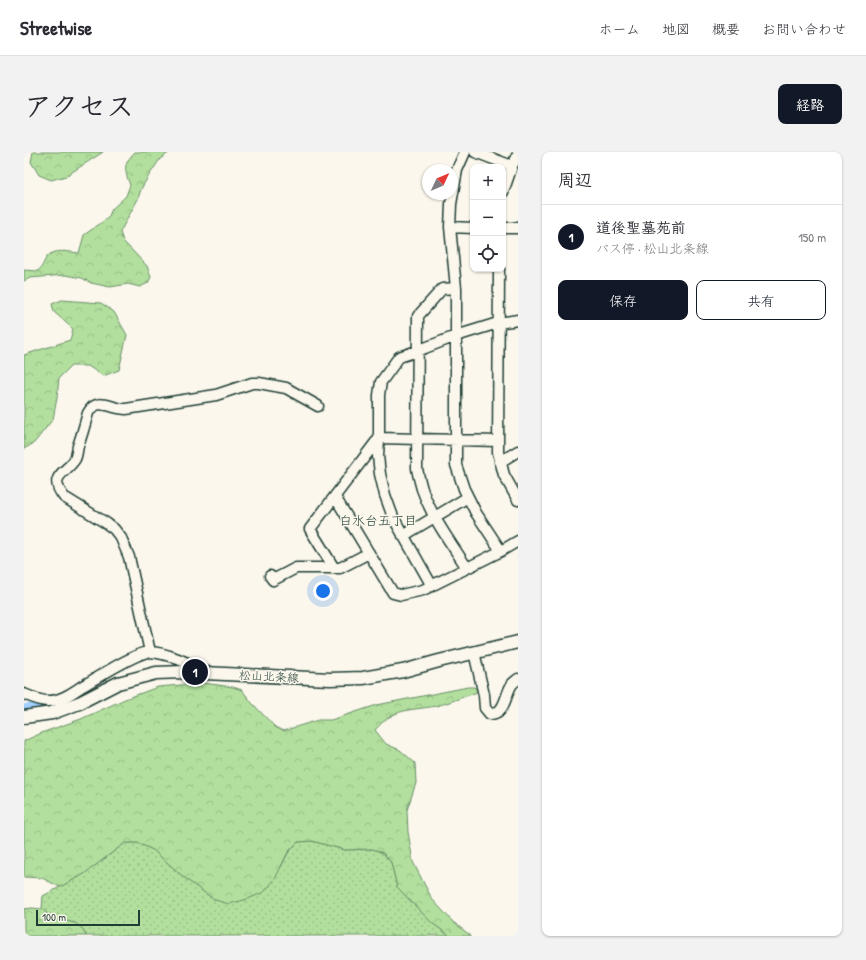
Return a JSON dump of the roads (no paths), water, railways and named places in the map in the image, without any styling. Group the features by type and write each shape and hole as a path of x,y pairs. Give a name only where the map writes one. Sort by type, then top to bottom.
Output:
{"main road":[{"name":"松山北条線","path":"24,717 41,716 65,709 118,683 146,675 170,672 330,679 363,678 403,671 518,642"}],"street":[{"path":"465,152 457,170 451,204 450,227 456,288 456,465 476,514 501,551"},
{"path":"475,152 512,166"},
{"path":"506,183 518,154"},
{"path":"450,227 470,228"},
{"path":"506,228 518,228"},
{"path":"499,272 497,441 500,462 504,475 518,500"},
{"path":"456,288 442,289 418,316 417,468 422,489 435,517 466,568"},
{"path":"432,586 393,518 383,488 378,456 379,395 381,382 399,357 456,336 498,323 518,320"},
{"path":"150,652 129,557 121,538 114,529 106,523 64,497 59,491 57,485 58,478 62,471 75,458 88,413 91,408 95,404 120,409 170,403 216,395 259,382 286,388 318,406"},
{"path":"379,438 497,441"},
{"path":"334,568 310,529 379,438"},
{"path":"500,462 518,451"},
{"path":"335,497 393,593 400,595 423,590 432,586 518,541"},
{"path":"403,536 468,497"},
{"path":"270,576 272,580 296,568 340,568 370,553"},
{"path":"24,694 47,702 58,699 136,656 150,652 184,660 206,673"},
{"path":"474,652 484,695 485,708 490,714 495,714 500,710 511,685 518,679"}],"waterway":[{"path":"24,711 63,705"}],"place":[{"name":"道後聖墓苑前","path":"195,672"}],"district":[{"name":"白水台五丁目","path":"378,520"}]}
